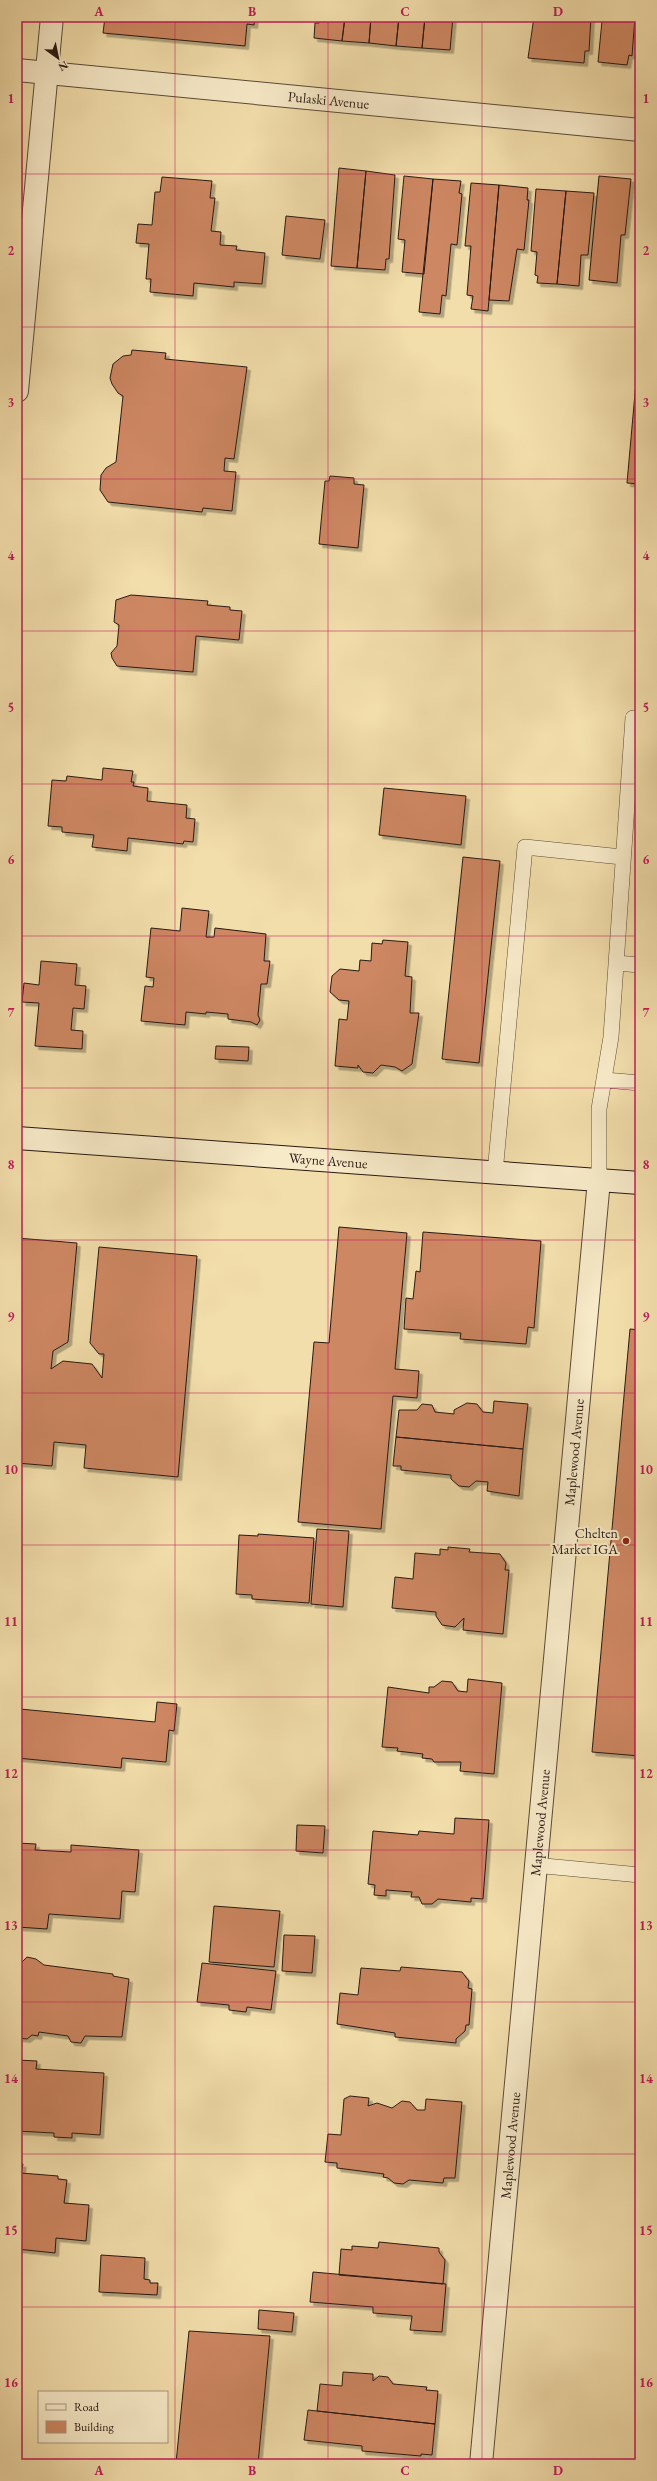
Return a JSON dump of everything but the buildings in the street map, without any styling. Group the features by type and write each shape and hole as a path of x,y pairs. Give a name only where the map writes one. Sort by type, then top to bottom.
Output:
{"street":[{"path":"17,391 52,17"},
{"name":"Pulaski Avenue","path":"17,70 640,130"},
{"name":"Wayne Avenue","path":"17,1138 640,1183"},
{"name":"Maplewood Avenue","path":"481,2464 534,1865 599,1180"}],"lane":[{"path":"599,1180 599,1109 612,1037 622,857 633,718"},
{"path":"495,1173 525,848 622,857"},
{"path":"616,963 640,965"},
{"path":"605,1080 640,1083"},
{"path":"534,1865 640,1875"}],"place":[{"name":"Chelten Market IGA","path":"626,1541"}]}
